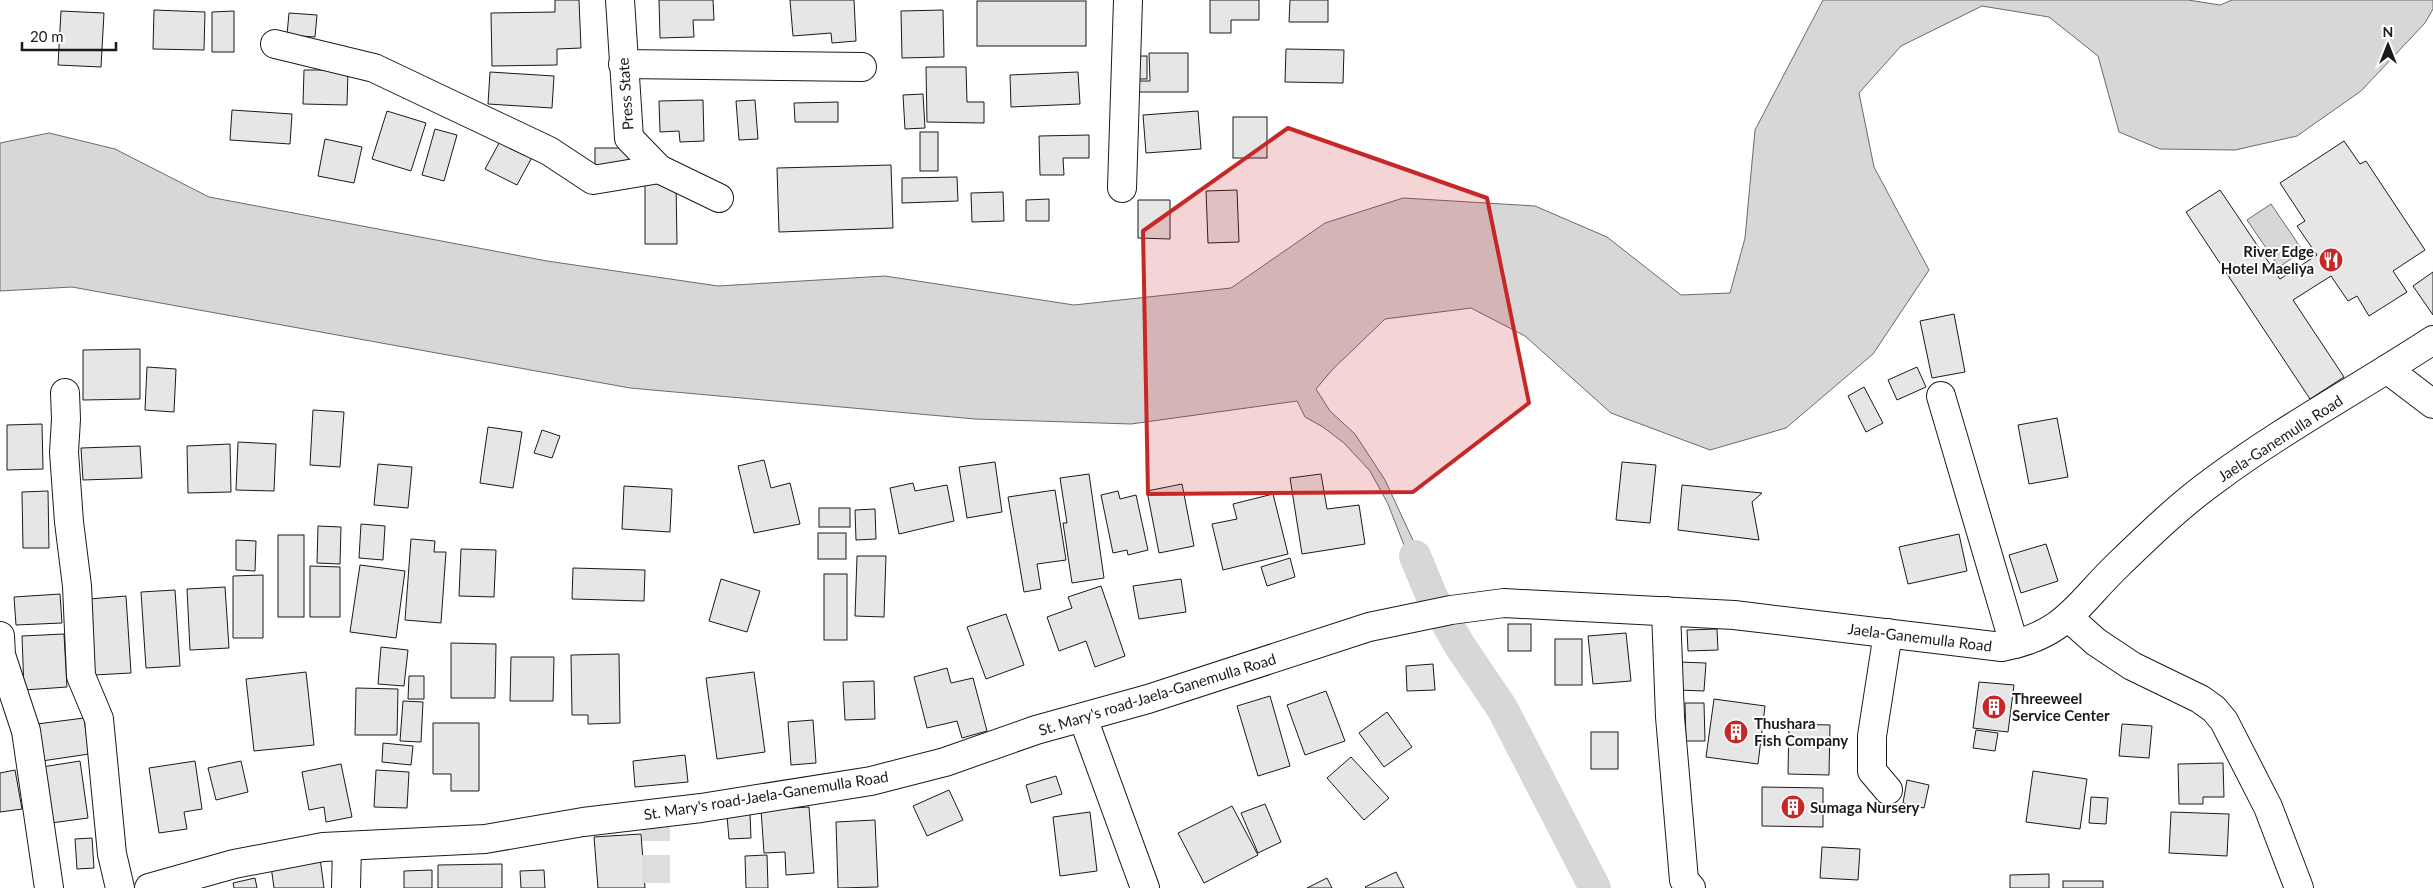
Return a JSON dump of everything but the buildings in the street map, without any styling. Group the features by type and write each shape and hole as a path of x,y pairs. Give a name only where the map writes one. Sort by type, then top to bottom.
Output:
{"street":[{"name":"Press State","path":"620,0 622,64 629,138 659,169 719,198"},
{"path":"1122,188 1128,0"},
{"path":"275,44 374,68 548,151 592,180 659,169"},
{"path":"622,64 862,67"},
{"name":"Jaela-Ganemulla Road","path":"1438,612 1504,603 1666,611 1734,616 2002,646 2023,643 2069,618 2117,565 2184,502 2279,436 2433,340"},
{"path":"2386,369 2433,404"},
{"path":"65,393 64,452 69,522 77,586 81,676 99,719 112,854 120,888"},
{"path":"1941,396 2014,644"},
{"path":"1666,611 1670,716 1683,870 1684,880 1691,888"},
{"name":"St. Mary's road-Jaela-Ganemulla Road","path":"149,888 234,864 323,847 485,839 583,822 701,808 871,781 945,762 1036,730 1158,696 1369,627 1438,612"},
{"path":"2069,618 2096,642 2132,666 2200,699 2214,709 2224,721 2268,807 2299,888"},
{"path":"1888,633 1872,736 1872,771 1888,790"},
{"path":"0,636 1,655 26,731 49,888"},
{"path":"1083,718 1145,888"},
{"path":"346,888 347,846"}],"highlighted area":[{"path":"1288,128 1487,198 1529,403 1413,492 1148,494 1143,231"}],"shaded area":[{"path":"1823,0 2188,0 2220,5 2232,0 2433,0 2433,9 2425,23 2361,91 2297,136 2235,150 2160,149 2119,132 2098,56 2049,17 1982,6 1901,46 1859,93 1874,167 1929,270 1873,354 1786,428 1710,450 1611,413 1525,336 1471,308 1385,319 1332,370 1316,389 1330,411 1355,434 1385,480 1438,594 1425,599 1388,504 1370,471 1344,443 1323,427 1305,417 1297,401 1131,424 975,419 630,388 72,287 0,291 0,143 49,133 115,149 209,197 547,261 718,286 885,276 1074,305 1231,288 1325,223 1403,198 1535,206 1607,237 1681,295 1730,293 1745,238 1755,130"},
{"path":"2271,204 2303,251 2279,267 2247,220"}],"waterway":[{"path":"1415,556 1432,597 1460,646 1502,708 1595,888"}],"tunnel":[{"path":"656,813 656,888"}],"place":[{"name":"River Edge Hotel Maeliya","path":"2331,260"},
{"name":"Threeweel Service Center","path":"1994,707"},
{"name":"Thushara Fish Company","path":"1736,732"},
{"name":"Sumaga Nursery","path":"1793,807"}]}
